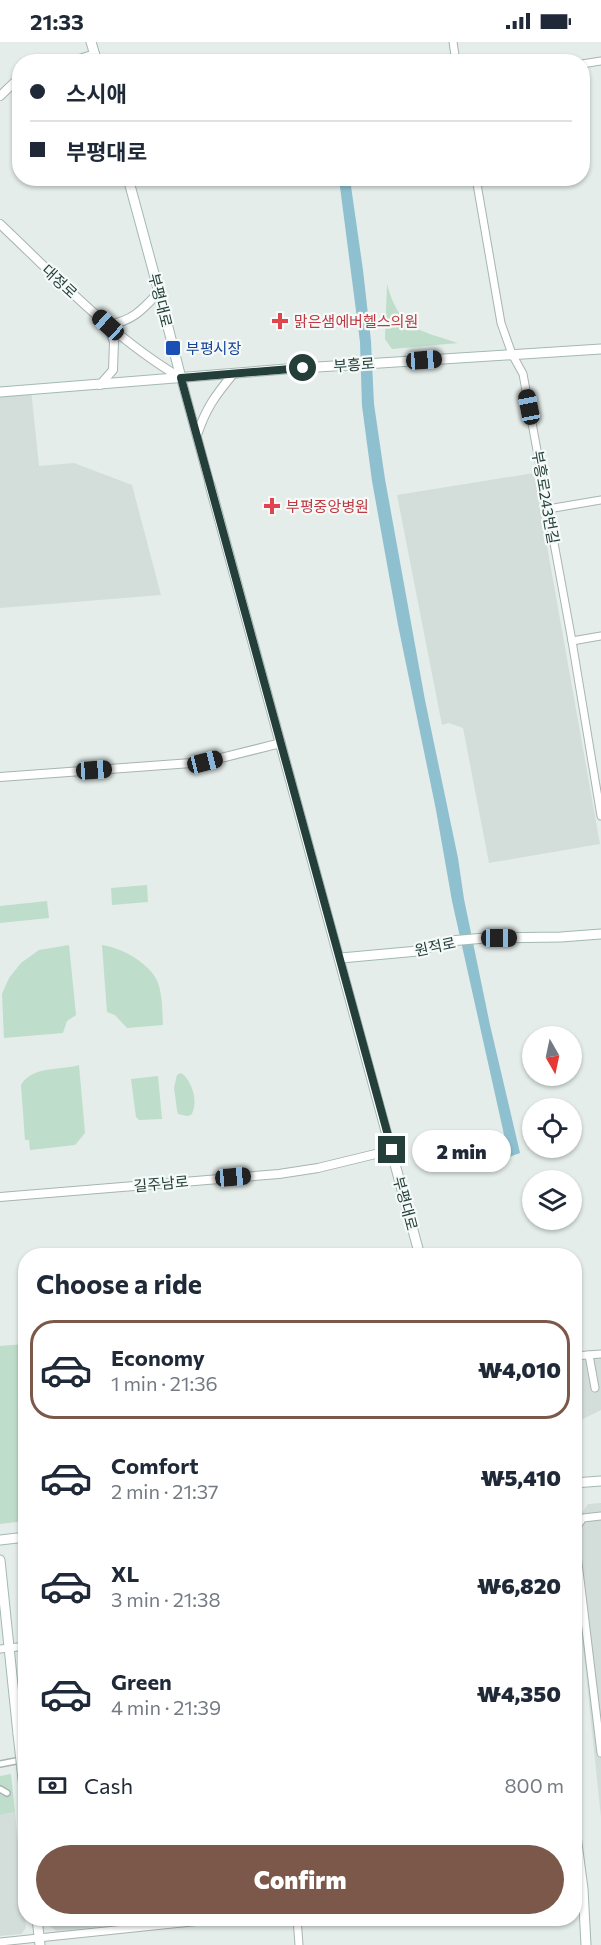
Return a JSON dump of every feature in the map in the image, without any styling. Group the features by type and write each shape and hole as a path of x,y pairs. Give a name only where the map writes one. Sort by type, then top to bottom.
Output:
{"main road":[{"name":"부평대로","path":"130,186 181,378"},
{"name":"부흥로","path":"0,392 338,365 601,349"},
{"name":"부평대로","path":"210,485 418,1248"},
{"name":"원적로","path":"340,958 418,951 450,941 601,934"},
{"path":"582,1482 601,1481"},
{"path":"0,1540 18,1539"},
{"path":"0,1560 5,1649 18,1734"},
{"path":"582,1880 586,1945"},
{"path":"38,1926 39,1942"}],"street":[{"path":"0,96 12,85"},
{"name":"부흥로243번길","path":"478,186 501,323 512,354 523,374 601,816"},
{"name":"대정로","path":"0,224 108,325 154,362 181,378"},
{"path":"100,384 113,370 114,342 108,325 136,315 159,292"},
{"path":"197,436 205,412 233,374"},
{"name":"부평대로","path":"181,378 210,485"},
{"path":"548,509 601,500"},
{"path":"572,642 601,636"},
{"path":"0,777 205,762 281,743"},
{"name":"길주남로","path":"0,1197 279,1174 318,1168 392,1150"},
{"path":"582,1355 601,1354"},
{"path":"589,1355 595,1388"},
{"path":"582,1519 601,1516"},
{"path":"582,1592 601,1753"},
{"path":"593,1690 601,1689"},
{"path":"0,1764 18,1761"},
{"path":"0,1789 8,1793"},
{"path":"0,1942 39,1942 154,1926"},
{"path":"298,1926 299,1945"}],"shaded area":[{"path":"31,390 39,466 74,463 132,485 161,595 0,608 0,392"},
{"path":"534,473 600,844 489,863 463,728 449,723 442,725 397,495"},
{"path":"601,1355 601,1410 582,1420 582,1356"},
{"path":"601,1503 601,1817 582,1636 582,1513 588,1504"},
{"path":"15,1812 18,1844 18,1926 26,1926 26,1928 21,1934 0,1936 0,1815"},
{"path":"50,1926 108,1926 56,1931"}],"green space":[{"path":"387,284 398,310 412,326 458,343 392,349 385,339"},
{"path":"147,885 148,902 112,905 111,888"},
{"path":"47,901 49,918 0,923 0,906"},
{"path":"69,945 76,1015 67,1021 63,1033 4,1038 2,994 9,978 21,963 39,950"},
{"path":"102,945 132,956 145,965 155,977 162,1000 163,1025 127,1028 115,1015 107,1012"},
{"path":"79,1065 85,1133 75,1145 30,1150 29,1140 25,1140 21,1085 32,1074 40,1071"},
{"path":"181,1073 191,1086 194,1098 193,1110 191,1115 187,1116 178,1114 177,1110 174,1088 177,1075"},
{"path":"158,1076 162,1119 139,1120 136,1117 131,1079"},
{"path":"18,1345 18,1522 0,1524 0,1346"},
{"path":"11,1774 15,1812 0,1815 0,1776"}],"water":[{"path":"340,186 351,186 371,341 374,404 385,479 464,899 520,1153 509,1157 452,901 398,625 372,481 362,406 360,342"}],"place":[{"name":"맑은샘에버헬스의원","path":"280,321"},
{"name":"부평시장","path":"173,348"},
{"name":"부평중앙병원","path":"272,506"}],"route":[{"path":"303,368 181,378 392,1150"}]}
